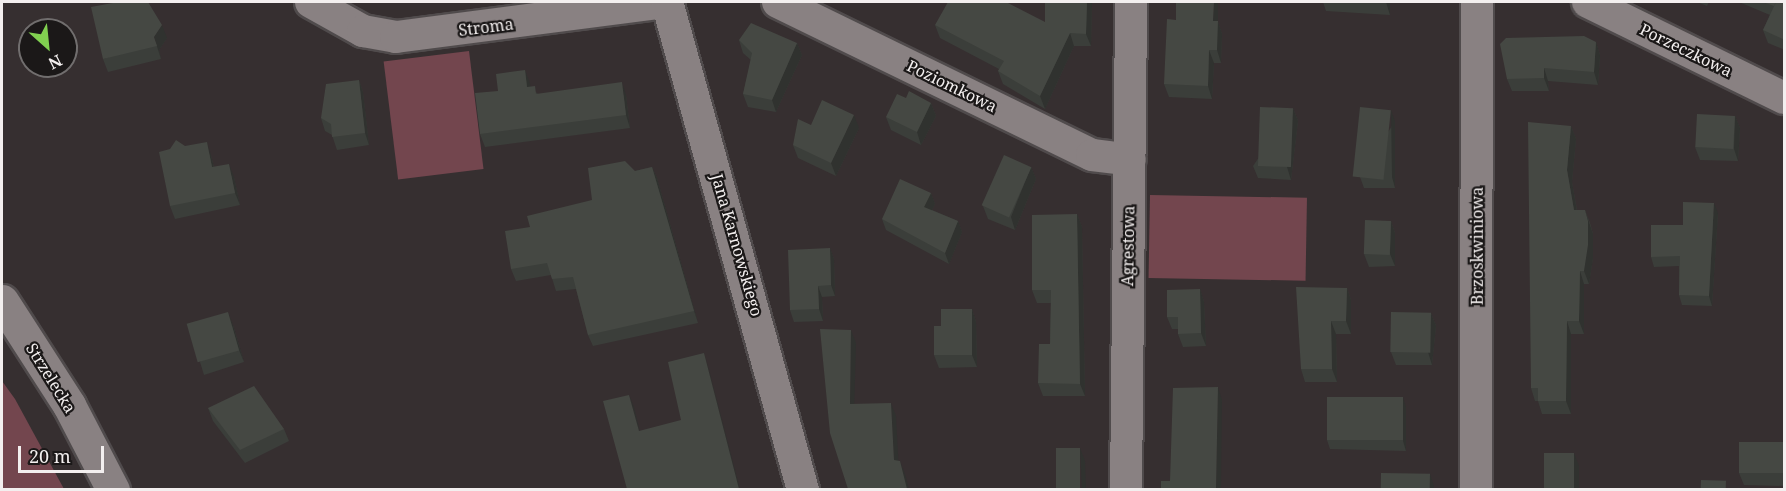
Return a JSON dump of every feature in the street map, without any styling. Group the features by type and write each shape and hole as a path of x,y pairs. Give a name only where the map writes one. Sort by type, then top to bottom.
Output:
{"street":[{"name":"Stroma","path":"312,2 363,31 396,37 667,2"},
{"name":"Jana Karnowskiego","path":"667,2 803,489"},
{"name":"Poziomkowa","path":"778,2 1092,154 1130,160"},
{"name":"Agrestowa","path":"1126,489 1131,2"},
{"name":"Brzoskwiniowa","path":"1476,489 1477,2"},
{"name":"Porzeczkowa","path":"1588,2 1785,98"},
{"name":"Strzelecka","path":"2,301 69,405 113,489"}],"shaded area":[{"path":"469,51 484,169 398,180 384,61"},
{"path":"1150,195 1307,198 1306,281 1149,278"},
{"path":"2,381 15,399 64,489 2,489"}],"building":[{"path":"118,2 148,2 162,25 154,37 157,46 103,59 91,7"},
{"path":"948,2 1006,2 1045,22 1045,2 1087,2 1086,34 1070,33 1040,96 998,71 1004,61 935,25"},
{"path":"1176,2 1214,2 1213,21 1218,21 1217,50 1209,50 1208,86 1164,84 1167,19 1176,20"},
{"path":"1763,2 1776,2 1774,6"},
{"path":"1776,2 1785,2 1785,40 1763,30"},
{"path":"751,23 797,43 772,100 743,94 752,53 739,40"},
{"path":"1584,36 1596,42 1594,72 1544,68 1544,78 1507,79 1500,44 1506,38"},
{"path":"525,70 527,87 535,86 536,94 622,82 626,115 480,134 475,93 498,91 496,74"},
{"path":"359,80 365,133 332,137 331,124 321,118 326,84"},
{"path":"909,91 931,103 917,132 886,117 897,94 906,98"},
{"path":"822,100 854,115 831,163 793,145 798,119 811,125"},
{"path":"1260,107 1293,108 1291,167 1258,166"},
{"path":"1360,107 1391,110 1384,180 1353,177"},
{"path":"1697,114 1735,116 1733,149 1695,147"},
{"path":"1528,122 1571,126 1567,170 1574,210 1585,210 1588,221 1588,245 1584,271 1580,271 1579,321 1567,321 1566,401 1538,401 1538,388 1531,388"},
{"path":"176,140 185,146 207,142 212,167 229,164 235,193 170,206 159,152 170,149"},
{"path":"1004,155 1031,167 1009,217 982,205"},
{"path":"625,161 635,171 652,167 694,311 588,335 573,277 552,279 547,263 511,269 505,231 530,227 527,216 592,200 588,168"},
{"path":"900,179 931,193 924,207 958,221 945,253 882,219"},
{"path":"1683,202 1714,203 1709,296 1679,295 1680,256 1651,257 1651,225 1683,225"},
{"path":"1077,214 1080,384 1038,383 1039,344 1050,344 1051,290 1032,290 1032,215"},
{"path":"1365,220 1391,221 1390,255 1364,254"},
{"path":"830,248 831,285 818,286 819,309 790,310 788,250"},
{"path":"1296,287 1347,288 1346,321 1331,321 1332,369 1301,369"},
{"path":"1200,289 1201,333 1178,334 1178,317 1167,317 1167,290"},
{"path":"941,309 972,309 972,355 934,355 934,326 941,326"},
{"path":"228,312 239,350 198,362 187,324"},
{"path":"1391,312 1431,313 1430,353 1390,352"},
{"path":"820,329 851,330 850,404 891,403 894,460 900,461 907,489 848,489 830,433"},
{"path":"704,353 739,489 627,489 603,401 629,395 639,431 681,420 668,362"},
{"path":"254,386 284,429 240,450 208,408"},
{"path":"1218,387 1216,489 1161,489 1161,481 1170,481 1173,388"},
{"path":"1327,397 1403,397 1403,440 1327,440"},
{"path":"1739,442 1784,442 1784,473 1739,473"},
{"path":"1056,448 1080,448 1080,489 1056,489"},
{"path":"1544,453 1574,453 1574,489 1544,489"},
{"path":"1381,473 1430,474 1430,490 1381,489"},
{"path":"1701,480 1726,481 1726,490 1701,489"}]}
